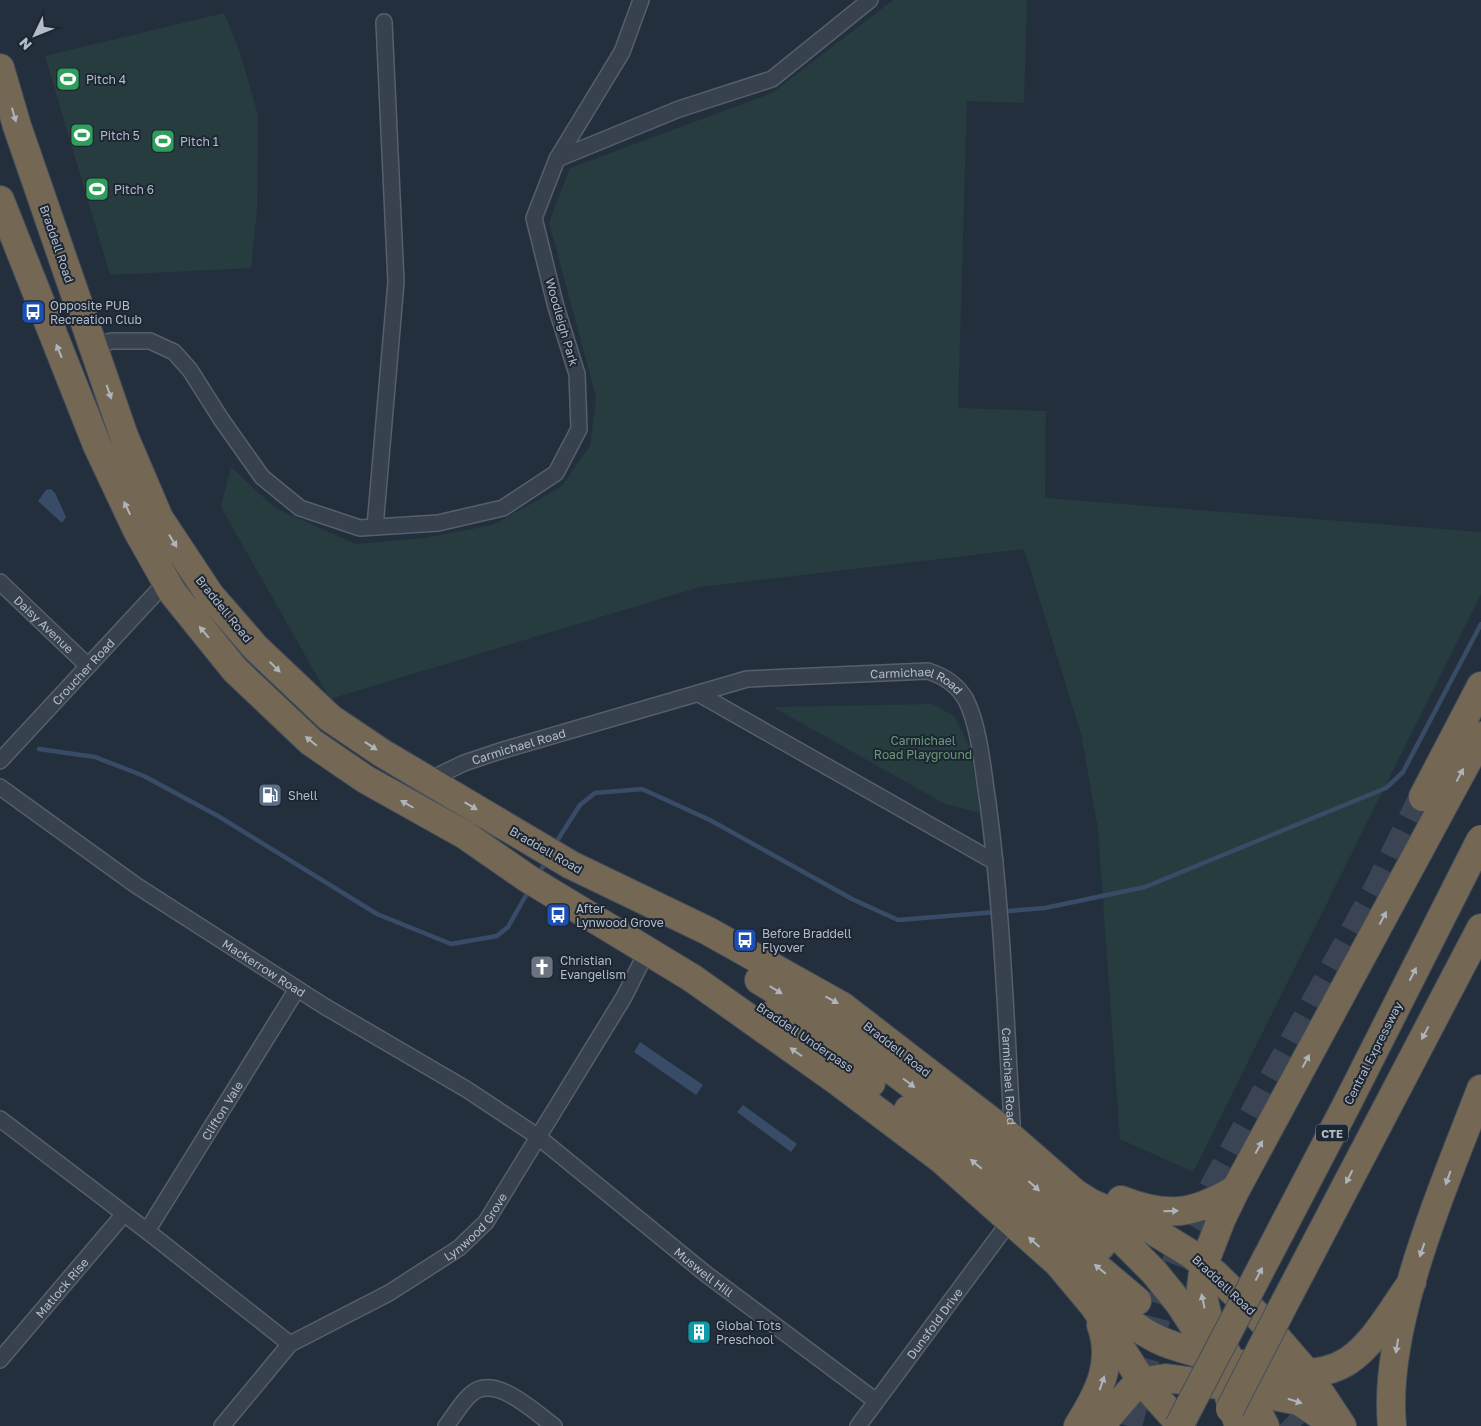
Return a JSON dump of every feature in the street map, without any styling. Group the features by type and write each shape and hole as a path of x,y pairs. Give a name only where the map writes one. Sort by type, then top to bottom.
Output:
{"highway":[{"name":"Braddell Road","path":"0,68 17,126 124,436 159,518 210,595 256,648 330,718 382,753 429,780 648,950 836,1080 941,1159 1058,1263 1094,1306 1143,1384 1181,1426"},
{"path":"0,200 98,445 137,530 166,582"},
{"name":"Braddell Underpass","path":"166,582 190,616 235,670 311,742 365,779 465,836 545,869 705,945 830,1024 967,1126 1143,1295"},
{"path":"1424,797 1481,686"},
{"path":"1239,1426 1229,1374 1202,1300 1200,1288 1204,1264 1221,1220 1236,1189 1481,736"},
{"name":"Central Expressway","path":"1181,1426 1481,839"},
{"name":"Braddell Road","path":"545,869 708,931 842,1006 1013,1140 1075,1193 1163,1236 1204,1264 1257,1315 1307,1373 1342,1426"},
{"name":"CTE","path":"1222,1426 1382,1114 1481,928"},
{"path":"1392,1426 1391,1401 1395,1362 1412,1282 1481,1090"},
{"path":"1044,1166 1105,1195 1161,1212 1185,1211 1203,1207 1236,1189"},
{"path":"1075,1193 1154,1272 1180,1303 1265,1426"},
{"path":"1058,1263 1133,1324 1157,1339 1229,1374 1299,1401 1336,1426"},
{"path":"1100,1426 1124,1396 1143,1384 1166,1378 1282,1372 1307,1373 1324,1371 1348,1361 1375,1334 1412,1282"},
{"path":"1157,1339 1169,1333 1176,1322 1180,1303"},
{"path":"1078,1426 1100,1390 1106,1370 1106,1342 1094,1306"}],"street":[{"name":"Woodleigh Park","path":"93,346 112,341 150,341 174,352 190,370 221,419 262,477 300,508 360,528 438,523 503,508 556,473 579,429 577,374 556,307 534,218 557,159 622,52 641,0"},
{"path":"557,159 679,109 772,79 870,0"},
{"path":"375,527 396,282 384,22"},
{"name":"Daisy Avenue","path":"0,582 88,666"},
{"name":"Croucher Road","path":"0,761 166,582"},
{"name":"Carmichael Road","path":"429,780 464,763 500,751 748,679 928,671 941,675 954,684 965,699 971,713 983,767 995,862 1013,1140"},
{"path":"699,694 995,862"},
{"name":"Mackerrow Road","path":"0,787 137,886 297,989 466,1089 537,1136"},
{"name":"Lynwood Grove","path":"222,1426 290,1344 389,1293 459,1248 486,1222 619,1005 635,978 648,950"},
{"name":"Clifton Vale","path":"147,1231 297,989"},
{"path":"0,1119 147,1231 290,1344"},
{"name":"Muswell Hill","path":"537,1136 706,1274 876,1401"},
{"name":"Matlock Rise","path":"0,1360 124,1214"},
{"name":"Dunsfold Drive","path":"858,1426 1010,1221"},
{"path":"446,1426 470,1394 485,1386 501,1389 554,1426"}],"green space":[{"path":"893,0 1027,0 1024,103 967,101 958,408 1046,411 1045,498 1481,532 1481,594 1193,1172 1120,1139 1098,829 1081,734 1024,549 700,587 330,699 221,507 231,467 275,508 356,544 424,538 493,525 561,487 590,446 596,397 549,222 570,168 772,93"},
{"name":"Pitch 1","path":"224,13 240,52 258,115 257,210 251,268 110,275 45,56"},
{"name":"Carmichael Road Playground","path":"932,704 954,716 970,747 980,813 945,804 773,707"}],"water":[{"path":"51,489 55,493 66,517 62,523 38,501 46,490"},
{"path":"640,1042 703,1085 696,1095 634,1052"},
{"path":"743,1105 797,1144 791,1152 737,1112"}],"waterway":[{"path":"555,844 580,805 595,793 642,789 710,820 852,899 898,920 1045,908 1145,887 1386,788 1403,772 1481,624"},
{"path":"39,749 95,757 144,776 218,816 377,914 451,944 497,936 508,927 529,890"},
{"path":"538,875 547,860"}],"tunnel":[{"path":"1128,1426 1160,1304 1184,1241 1377,890 1423,797"},
{"path":"1258,1387 1301,1426"}],"place":[{"name":"Pitch 4","path":"68,79"},
{"name":"Pitch 5","path":"82,135"},
{"name":"Pitch 1","path":"163,141"},
{"name":"Pitch 6","path":"97,189"},
{"name":"Opposite PUB Recreation Club","path":"33,312"},
{"name":"Shell","path":"270,795"},
{"name":"After Lynwood Grove","path":"558,915"},
{"name":"Before Braddell Flyover","path":"745,940"},
{"name":"Christian Evangelism","path":"542,967"},
{"name":"Global Tots Preschool","path":"699,1332"}]}
